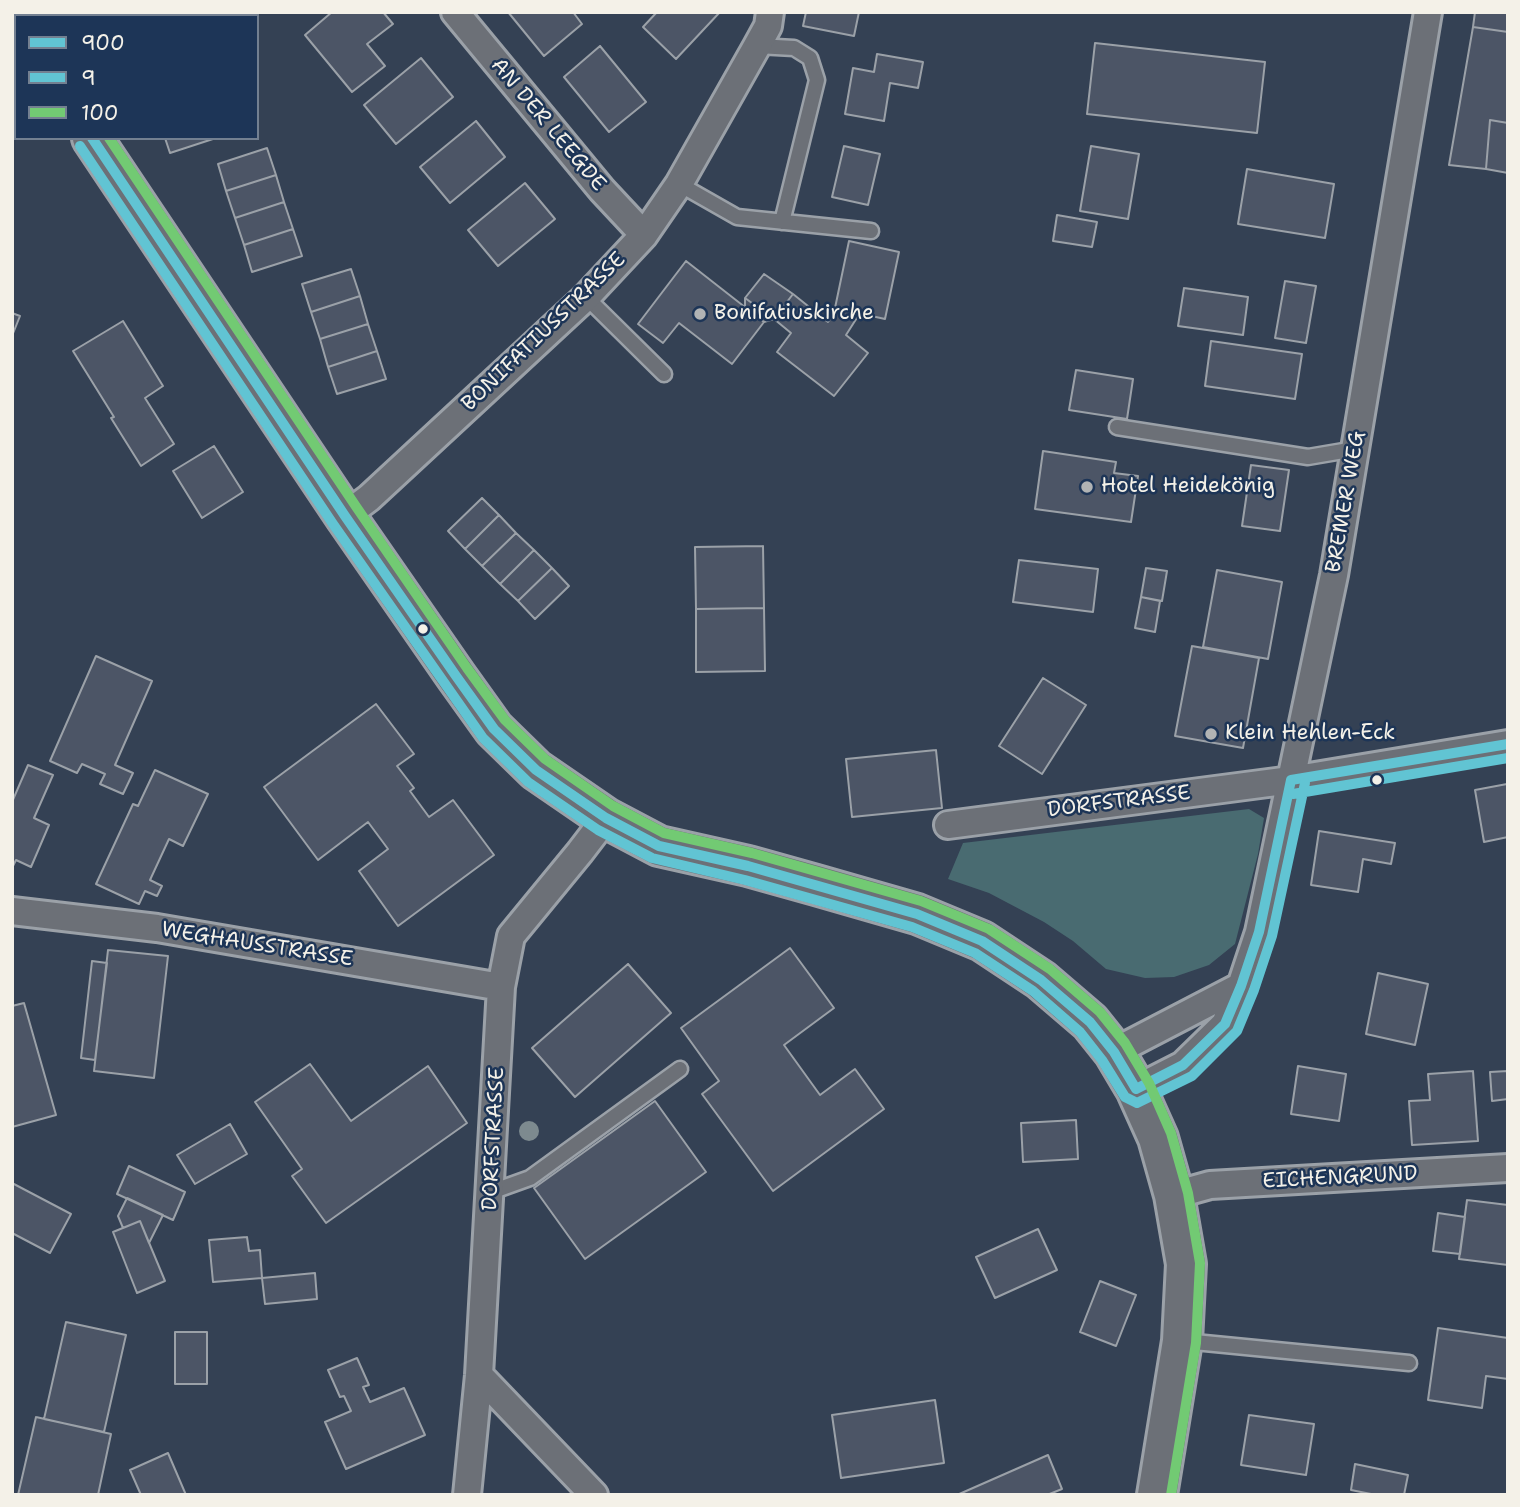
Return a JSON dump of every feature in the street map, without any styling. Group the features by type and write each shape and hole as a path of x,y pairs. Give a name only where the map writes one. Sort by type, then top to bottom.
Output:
{"main road":[{"path":"93,140 345,516 494,729 536,770 606,818 659,846 748,866 917,914 982,941 1041,980 1090,1022 1114,1052 1136,1089 1158,1138 1174,1195 1186,1264 1182,1341 1157,1495"}],"street":[{"name":"AN DER LEEGDE","path":"454,12 602,190 644,235"},
{"name":"BONIFATIUSSTRASSE","path":"345,516 369,498 586,297 644,235 679,184 757,46 768,26 770,12"},
{"name":"BREMER WEG","path":"1136,1089 1182,1065 1225,1024 1259,932 1334,575 1428,12"},
{"name":"DORFSTRASSE","path":"948,825 1291,780 1508,744"},
{"name":"DORFSTRASSE","path":"467,1495 479,1376 491,1192 500,987 511,936 606,818"},
{"name":"WEGHAUSSTRASSE","path":"12,911 157,928 500,987"},
{"path":"1114,1052 1241,986"},
{"name":"EICHENGRUND","path":"1174,1195 1210,1185 1508,1168"},
{"path":"479,1376 594,1495"}],"lane":[{"path":"757,46 794,48 810,58 817,80 782,222"},
{"path":"679,184 737,217 871,231"},
{"path":"586,297 664,374"},
{"path":"1117,427 1308,457 1355,449"},
{"path":"491,1192 530,1178 680,1069"},
{"path":"1182,1341 1409,1363"}],"green space":[{"path":"1249,809 1264,818 1258,854 1235,944 1209,965 1174,977 1145,978 1106,969 1073,941 1044,922 989,893 948,879 963,843"}],"building":[{"path":"82,12 134,14 82,14"},
{"path":"332,12 383,12 393,24 367,44 385,66 352,92 305,35"},
{"path":"508,12 573,12 582,24 544,56"},
{"path":"657,12 720,12 676,59 643,27"},
{"path":"806,12 859,12 854,36 803,26"},
{"path":"1475,12 1508,12 1508,32 1473,27"},
{"path":"1473,27 1508,32 1508,123 1490,120 1486,169 1449,165"},
{"path":"1095,43 1265,62 1257,133 1087,114"},
{"path":"600,46 646,102 609,132 564,77"},
{"path":"877,54 923,62 918,88 890,83 884,121 845,114 853,68 874,72"},
{"path":"421,58 453,97 396,144 364,105"},
{"path":"1490,120 1508,123 1508,173 1486,169"},
{"path":"476,121 505,157 450,203 420,167"},
{"path":"166,140 210,140 170,153"},
{"path":"844,146 880,154 868,205 832,197"},
{"path":"1091,146 1139,154 1128,219 1080,211"},
{"path":"267,148 276,175 226,191 218,164"},
{"path":"1247,169 1334,184 1325,238 1238,224"},
{"path":"276,175 284,202 235,218 226,191"},
{"path":"525,183 555,219 498,266 468,230"},
{"path":"284,202 293,229 244,245 235,218"},
{"path":"1057,215 1097,222 1092,247 1053,241"},
{"path":"293,229 302,256 252,272 244,245"},
{"path":"849,241 899,252 885,319 835,308"},
{"name":"Bonifatiuskirche","path":"686,261 764,322 732,364 679,323 663,343 638,324"},
{"path":"351,269 360,296 311,312 302,284"},
{"path":"764,274 793,294 774,319 745,298"},
{"path":"1285,281 1316,286 1306,343 1275,338"},
{"path":"1184,288 1248,297 1243,335 1178,326"},
{"path":"793,294 828,322 835,308 860,313 846,335 868,353 834,396 777,352 791,333 774,319"},
{"path":"360,296 368,324 320,339 311,312"},
{"path":"745,298 774,319 764,322 745,307"},
{"path":"12,313 20,316 12,336"},
{"path":"123,321 163,386 145,398 174,444 141,466 73,351"},
{"path":"368,324 377,351 328,367 320,339"},
{"path":"1211,341 1302,354 1295,399 1205,386"},
{"path":"377,351 386,379 337,394 328,367"},
{"path":"1076,370 1133,379 1127,419 1069,410"},
{"path":"214,446 243,492 202,518 173,471"},
{"name":"Hotel Heidekönig","path":"1043,451 1116,462 1114,473 1138,476 1131,522 1035,509"},
{"path":"1251,465 1289,470 1280,531 1242,526"},
{"path":"482,498 499,515 465,549 448,531"},
{"path":"499,515 516,533 482,566 465,549"},
{"path":"516,533 534,550 500,584 482,566"},
{"path":"763,546 764,608 696,609 695,547"},
{"path":"534,550 552,568 518,601 500,584"},
{"path":"1019,560 1098,569 1093,612 1013,602"},
{"path":"552,568 569,586 535,619 518,601"},
{"path":"1146,568 1167,571 1162,601 1141,597"},
{"path":"1217,570 1282,582 1268,659 1203,647"},
{"path":"1141,597 1160,601 1155,632 1135,628"},
{"path":"764,608 765,671 696,672 696,609"},
{"path":"1192,646 1259,658 1243,748 1175,736"},
{"path":"96,656 152,681 115,765 133,773 123,794 100,784 105,774 82,764 77,773 50,761"},
{"path":"1043,678 1086,705 1042,774 999,746"},
{"path":"376,704 414,754 397,766 414,788 410,791 429,817 453,800 494,855 398,926 359,871 388,849 368,822 318,860 264,787"},
{"path":"936,750 942,808 852,817 846,759"},
{"path":"28,765 53,775 34,818 49,825 31,867 16,860 12,868 12,802"},
{"path":"155,770 208,794 183,846 169,839 150,880 162,886 157,896 145,891 139,904 96,884 133,804 138,806"},
{"path":"1507,784 1508,837 1484,842 1475,790"},
{"path":"1319,831 1395,843 1391,864 1363,859 1358,892 1311,885"},
{"path":"790,948 834,1008 784,1045 820,1095 855,1069 884,1109 773,1191 702,1094 719,1081 681,1028"},
{"path":"108,950 168,956 154,1078 94,1071"},
{"path":"92,961 107,963 95,1060 81,1058"},
{"path":"628,964 671,1013 575,1097 532,1048"},
{"path":"1378,973 1428,984 1415,1045 1366,1034"},
{"path":"24,1003 56,1115 12,1127 12,1006"},
{"path":"310,1064 351,1121 428,1066 467,1123 326,1223 292,1176 302,1169 255,1102"},
{"path":"1298,1066 1346,1074 1339,1121 1291,1114"},
{"path":"1473,1071 1478,1141 1412,1145 1409,1101 1430,1100 1428,1074"},
{"path":"1508,1071 1508,1099 1492,1101 1490,1072"},
{"path":"655,1101 706,1172 585,1259 534,1188"},
{"path":"1076,1120 1078,1159 1023,1162 1021,1123"},
{"path":"230,1124 247,1154 195,1184 177,1155"},
{"path":"129,1166 185,1192 173,1220 117,1194"},
{"path":"12,1183 71,1214 50,1253 12,1233"},
{"path":"127,1198 163,1215 149,1243 140,1221 123,1228 118,1216"},
{"path":"1467,1200 1508,1205 1508,1265 1459,1259"},
{"path":"1438,1213 1465,1217 1460,1254 1433,1251"},
{"path":"140,1221 165,1281 137,1293 113,1232"},
{"path":"1038,1229 1057,1270 995,1298 976,1257"},
{"path":"247,1237 249,1251 260,1250 262,1278 213,1282 209,1240"},
{"path":"315,1273 317,1299 265,1304 262,1278"},
{"path":"1100,1281 1136,1295 1116,1346 1080,1332"},
{"path":"66,1322 126,1335 104,1432 44,1419"},
{"path":"1438,1328 1508,1338 1508,1379 1486,1376 1482,1408 1428,1400"},
{"path":"175,1332 207,1332 207,1384 175,1384"},
{"path":"357,1358 369,1385 363,1387 370,1402 404,1388 425,1435 346,1469 325,1422 351,1411 344,1396 340,1397 328,1370"},
{"path":"935,1400 944,1463 841,1478 832,1415"},
{"path":"1249,1415 1314,1424 1306,1475 1241,1465"},
{"path":"36,1417 111,1434 98,1495 18,1495"},
{"path":"168,1453 186,1495 141,1495 130,1470"},
{"path":"1048,1455 1062,1489 1047,1495 957,1495"},
{"path":"1355,1464 1408,1475 1404,1495 1376,1495 1351,1490"}],"transit line":[{"name":"900","path":"93,140 345,516 456,676 494,729 536,770 606,818 659,846 748,866 917,914 982,941 1041,980 1090,1022 1114,1052 1136,1089"},
{"name":"100","path":"110,140 467,668 505,720 545,759 613,806 664,833 752,853 921,901 989,929 1050,969 1100,1012 1125,1043 1149,1083 1171,1133 1188,1193 1200,1263 1196,1343 1171,1495"},
{"name":"9","path":"80,146 333,524 483,738 528,782 598,830 652,858 745,880 912,927 975,953 1033,991 1080,1032 1102,1060 1125,1097 1137,1103 1192,1076 1237,1031 1272,936 1305,783"},
{"name":"900","path":"1291,780 1508,744"},
{"name":"9","path":"1293,794 1508,758"},
{"name":"900","path":"1136,1089 1183,1065 1225,1024 1259,932 1291,780"}],"place":[{"name":"Bonifatiuskirche","path":"700,314"},
{"name":"Hotel Heidekönig","path":"1087,487"},
{"name":"Klein Hehlen-Eck","path":"1211,734"}]}
